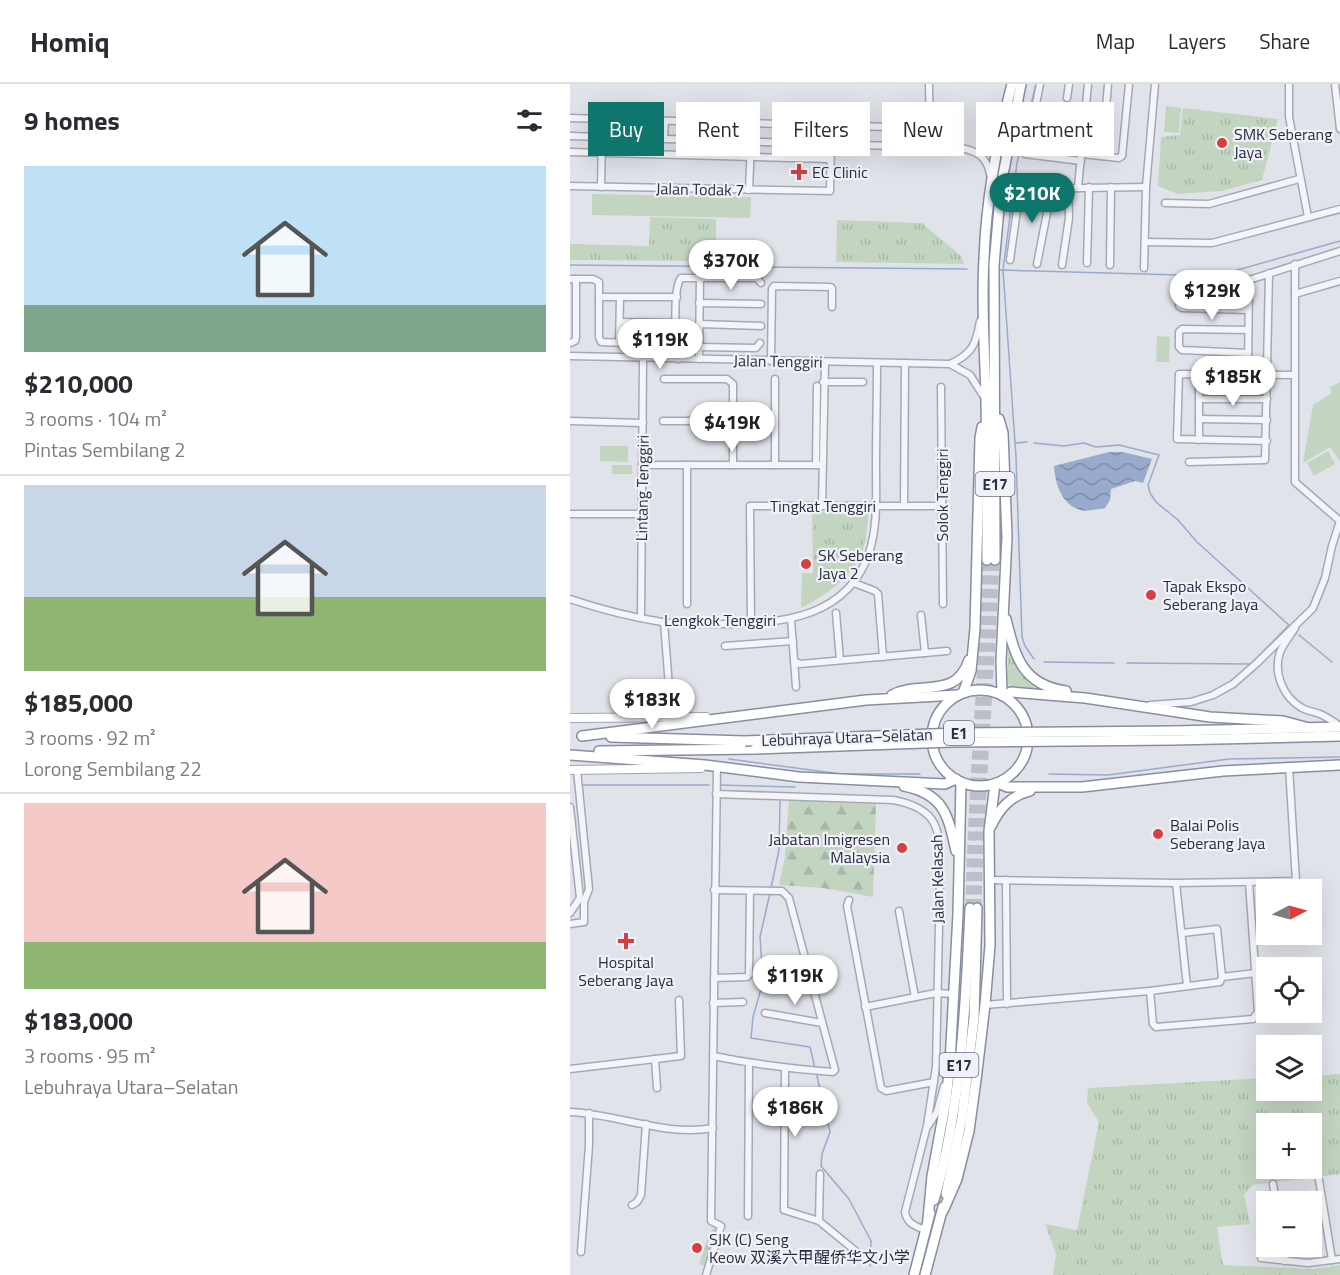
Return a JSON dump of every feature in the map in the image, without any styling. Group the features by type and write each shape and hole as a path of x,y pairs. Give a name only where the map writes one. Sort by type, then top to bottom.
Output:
{"highway":[{"name":"E17","path":"989,406 983,306 984,260 999,133 1012,84"},
{"name":"E17","path":"991,560 989,406 997,224 1009,141 1022,84"},
{"path":"989,406 1003,434 1006,490 1007,537 1001,661 1003,695"},
{"path":"914,1275 928,1219 932,1176 950,1064 959,862 958,781 940,764 935,753 933,736 934,725 941,710 961,694 971,671 975,628 980,438 989,406"},
{"path":"1003,607 1014,652 1025,670 1035,680 1046,686 1085,698"},
{"path":"888,698 901,691 945,686 954,682 966,669 973,648"},
{"path":"570,753 799,777 945,784 958,781 978,786 996,783 1010,776 1026,754 1028,741 1023,715 1014,704 1003,695 986,690 961,694 888,698 582,736"},
{"path":"1003,695 1011,692 1085,698 1210,717 1283,721 1309,728"},
{"name":"Lebuhraya Utara–Selatan","path":"570,753 1173,735 1340,727"},
{"name":"Lebuhraya Utara–Selatan","path":"570,736 745,741 958,733 1340,736"},
{"path":"996,783 1007,788 1082,787 1223,771 1340,765"},
{"path":"892,781 924,791 941,806 949,821 959,862"},
{"path":"925,1275 943,1211 957,1179 969,1131 990,945 989,831 996,783"},
{"path":"989,831 996,816 1008,800 1038,788"},
{"name":"E17","path":"928,1219 941,1178 954,1101 974,908 974,1018 962,1118 943,1211"}],"main road":[{"path":"570,718 734,716"},
{"path":"573,770 717,767"}],"street":[{"path":"929,102 930,84"},
{"path":"1036,102 1040,84"},
{"path":"1067,98 1069,84"},
{"path":"1087,102 1088,84"},
{"path":"1106,102 1108,84"},
{"path":"1053,156 1119,158 1122,156 1129,84"},
{"path":"1144,268 1146,187 1155,84"},
{"path":"1289,84 1288,117 1308,217"},
{"path":"1335,84 1340,129"},
{"path":"570,118 676,121"},
{"path":"665,121 664,138 676,139"},
{"path":"570,136 588,137"},
{"path":"964,150 971,150 986,161 992,183"},
{"path":"570,152 588,153"},
{"path":"664,155 830,159 830,156"},
{"path":"601,187 602,156"},
{"path":"749,190 751,157"},
{"path":"1078,187 1081,158"},
{"name":"Jalan Todak 7","path":"570,186 830,191 830,159"},
{"path":"1165,203 1209,204 1299,179"},
{"path":"1037,264 1047,213 1047,187"},
{"path":"1062,265 1069,218 1068,187"},
{"path":"1087,263 1089,187"},
{"path":"1110,264 1111,187"},
{"path":"1010,260 1020,189 1146,187"},
{"path":"1145,242 1212,243 1340,209"},
{"path":"1248,310 1180,308 1181,289 1249,280 1340,251"},
{"path":"1139,707 1191,702 1220,691 1247,672 1313,608 1317,601 1340,521 1295,482 1295,264"},
{"path":"1189,462 1265,460 1269,273"},
{"path":"699,359 700,277"},
{"path":"678,359 676,323 678,284 681,278 758,278 761,283"},
{"path":"572,342 573,279 599,282 599,337 602,342 676,345"},
{"path":"1248,374 1249,280"},
{"path":"1295,294 1340,281"},
{"path":"771,361 772,289 774,286 830,287 832,288 832,307"},
{"path":"599,297 677,297"},
{"path":"619,343 620,298"},
{"path":"699,303 761,304"},
{"path":"950,364 964,358 972,348 983,306"},
{"path":"620,322 676,323"},
{"path":"699,324 761,326"},
{"path":"1248,330 1180,330 1179,347 1182,350 1248,353"},
{"path":"699,347 756,348 760,343"},
{"name":"Jalan Tenggiri","path":"570,356 950,364"},
{"name":"Lintang Tenggiri","path":"641,618 643,358"},
{"path":"822,506 819,465 820,384 825,362"},
{"name":"Lengkok Tenggiri","path":"570,599 606,611 664,622 751,624 791,619 830,603 854,583 873,538 876,506 877,363"},
{"path":"904,506 905,363"},
{"path":"950,364 970,375 989,406"},
{"path":"1267,441 1178,440 1179,374 1294,375"},
{"path":"1199,374 1199,440"},
{"path":"664,379 727,379 731,381 733,384 733,465"},
{"path":"775,379 775,465"},
{"path":"820,384 863,382"},
{"name":"Solok Tenggiri","path":"942,387 943,604"},
{"path":"1199,399 1267,399"},
{"path":"1199,419 1267,420"},
{"path":"663,421 733,422"},
{"path":"570,422 643,423"},
{"path":"642,465 819,465"},
{"path":"687,465 687,604"},
{"name":"Tingkat Tenggiri","path":"751,624 750,506 942,506"},
{"path":"570,514 642,513"},
{"path":"854,583 878,594 883,657"},
{"path":"836,614 840,660"},
{"path":"921,615 925,653"},
{"path":"791,619 796,687"},
{"path":"664,622 670,700"},
{"path":"1296,625 1279,657 1278,673 1281,683 1286,693 1297,704 1323,715 1340,727"},
{"path":"725,646 793,641"},
{"path":"794,661 800,664 947,651"},
{"path":"706,1275 721,1226 711,1221 717,767"},
{"path":"989,880 1176,883 1296,881 1289,767"},
{"path":"570,924 584,922 584,902 589,889 573,770"},
{"name":"Jalan Kelasah","path":"716,794 893,800 912,803 928,814 936,826 940,847 936,1053 927,1126"},
{"path":"570,807 580,898 570,913"},
{"path":"571,823 581,822"},
{"path":"576,866 586,865"},
{"path":"1006,880 1007,1004"},
{"path":"1222,977 1256,973 1249,882"},
{"path":"1176,883 1187,986"},
{"path":"713,1056 749,1064 833,1072 835,1070 786,893 714,890"},
{"path":"714,978 747,977 749,975 750,891"},
{"path":"849,900 847,906 881,1088 886,1091 934,1082"},
{"path":"899,911 915,997"},
{"path":"985,1005 1150,991 1220,982 1222,977 1217,929 1182,933"},
{"path":"1150,991 1153,1024 1156,1027 1253,1019 1256,1015"},
{"path":"865,1007 936,993 953,994"},
{"path":"570,1069 681,1056 679,1000"},
{"path":"713,1002 742,1002"},
{"path":"765,1013 822,1023"},
{"path":"655,1059 657,1088"},
{"path":"748,1216 749,1064"},
{"path":"925,1230 911,1224 905,1212 927,1126 937,1113 950,1064"},
{"path":"785,1068 784,1210 819,1221 864,1258"},
{"path":"570,1112 589,1113 691,1131 713,1128"},
{"path":"581,1252 589,1145 589,1113"},
{"path":"632,1205 637,1202 640,1195 646,1124"},
{"path":"819,1221 820,1174"},
{"path":"1319,1180 1332,1260"},
{"path":"1273,1184 1274,1191"},
{"path":"1284,1257 1285,1261"},
{"path":"1261,1258 1308,1263 1340,1259"}],"green space":[{"path":"1166,106 1181,108 1179,133 1164,132"},
{"path":"1183,108 1278,119 1262,180 1222,191 1177,194 1158,186 1161,137 1180,135"},
{"path":"592,194 751,197 750,218 592,215"},
{"path":"650,217 716,219 716,261 570,260 570,244 649,246"},
{"path":"837,220 922,223 961,256 964,264 836,262"},
{"path":"1157,336 1170,337 1169,362 1156,362"},
{"path":"1340,382 1340,461 1330,447 1303,463 1313,405 1332,393 1330,387"},
{"path":"600,446 628,446 628,462 600,461"},
{"path":"1328,451 1335,464 1314,476 1307,463"},
{"path":"612,465 632,465 632,474 612,474"},
{"path":"869,511 864,545 853,568 829,591 801,608 802,573 813,573 812,512"},
{"path":"814,582 819,591 807,597 802,588"},
{"path":"1009,638 1012,655 1059,695 1010,690 1007,678"},
{"path":"789,799 876,804 873,897 823,888 779,885 785,857"},
{"path":"1340,1074 1340,1174 1322,1176 1322,1113 1256,1113 1256,1179 1300,1179 1253,1185 1244,1195 1250,1224 1217,1227 1223,1265 1314,1269 1340,1265 1340,1275 1053,1275 1056,1254 1045,1224 1077,1230 1099,1122 1087,1103 1088,1088 1256,1079 1256,1101 1322,1101 1322,1075"},
{"path":"713,1228 717,1230 704,1266 699,1264"}],"water":[{"path":"1109,452 1123,452 1152,459 1143,483 1135,481 1111,489 1110,500 1105,508 1086,511 1073,507 1060,492 1054,466"}],"waterway":[{"path":"1034,659 1022,637 1016,457 1003,270 1017,163 1036,84"},
{"path":"999,270 1216,276 1340,241"},
{"path":"570,265 967,269"},
{"path":"1015,443 1027,442"},
{"path":"1034,443 1064,446 1084,443 1096,447 1119,445 1159,455 1148,485 1156,502 1291,627"},
{"path":"1127,663 1251,664 1288,626"},
{"path":"1299,635 1332,662"},
{"path":"1044,662 1114,663"},
{"path":"1049,774 1108,775 1229,759 1340,757"},
{"path":"729,759 841,774 920,774"},
{"path":"583,785 709,785"},
{"path":"719,785 795,787"},
{"path":"771,888 779,850 780,801"},
{"path":"770,893 760,937 763,982 753,1017 751,1038 810,1047 815,1068"},
{"path":"816,1072 830,1132 822,1154 821,1166 849,1199 871,1241 870,1266"}],"tunnel":[{"path":"970,908 987,560"},
{"path":"977,908 995,560"}],"place":[{"name":"SMK Seberang Jaya","path":"1222,143"},
{"name":"EC Clinic","path":"799,172"},
{"name":"SK Seberang Jaya 2","path":"806,564"},
{"name":"Tapak Ekspo Seberang Jaya","path":"1151,595"},
{"name":"Balai Polis Seberang Jaya","path":"1158,834"},
{"name":"Jabatan Imigresen Malaysia","path":"902,848"},
{"name":"Hospital Seberang Jaya","path":"626,941"},
{"name":"SJK (C) Seng Keow 双溪六甲醒侨华文小学","path":"697,1248"}]}
